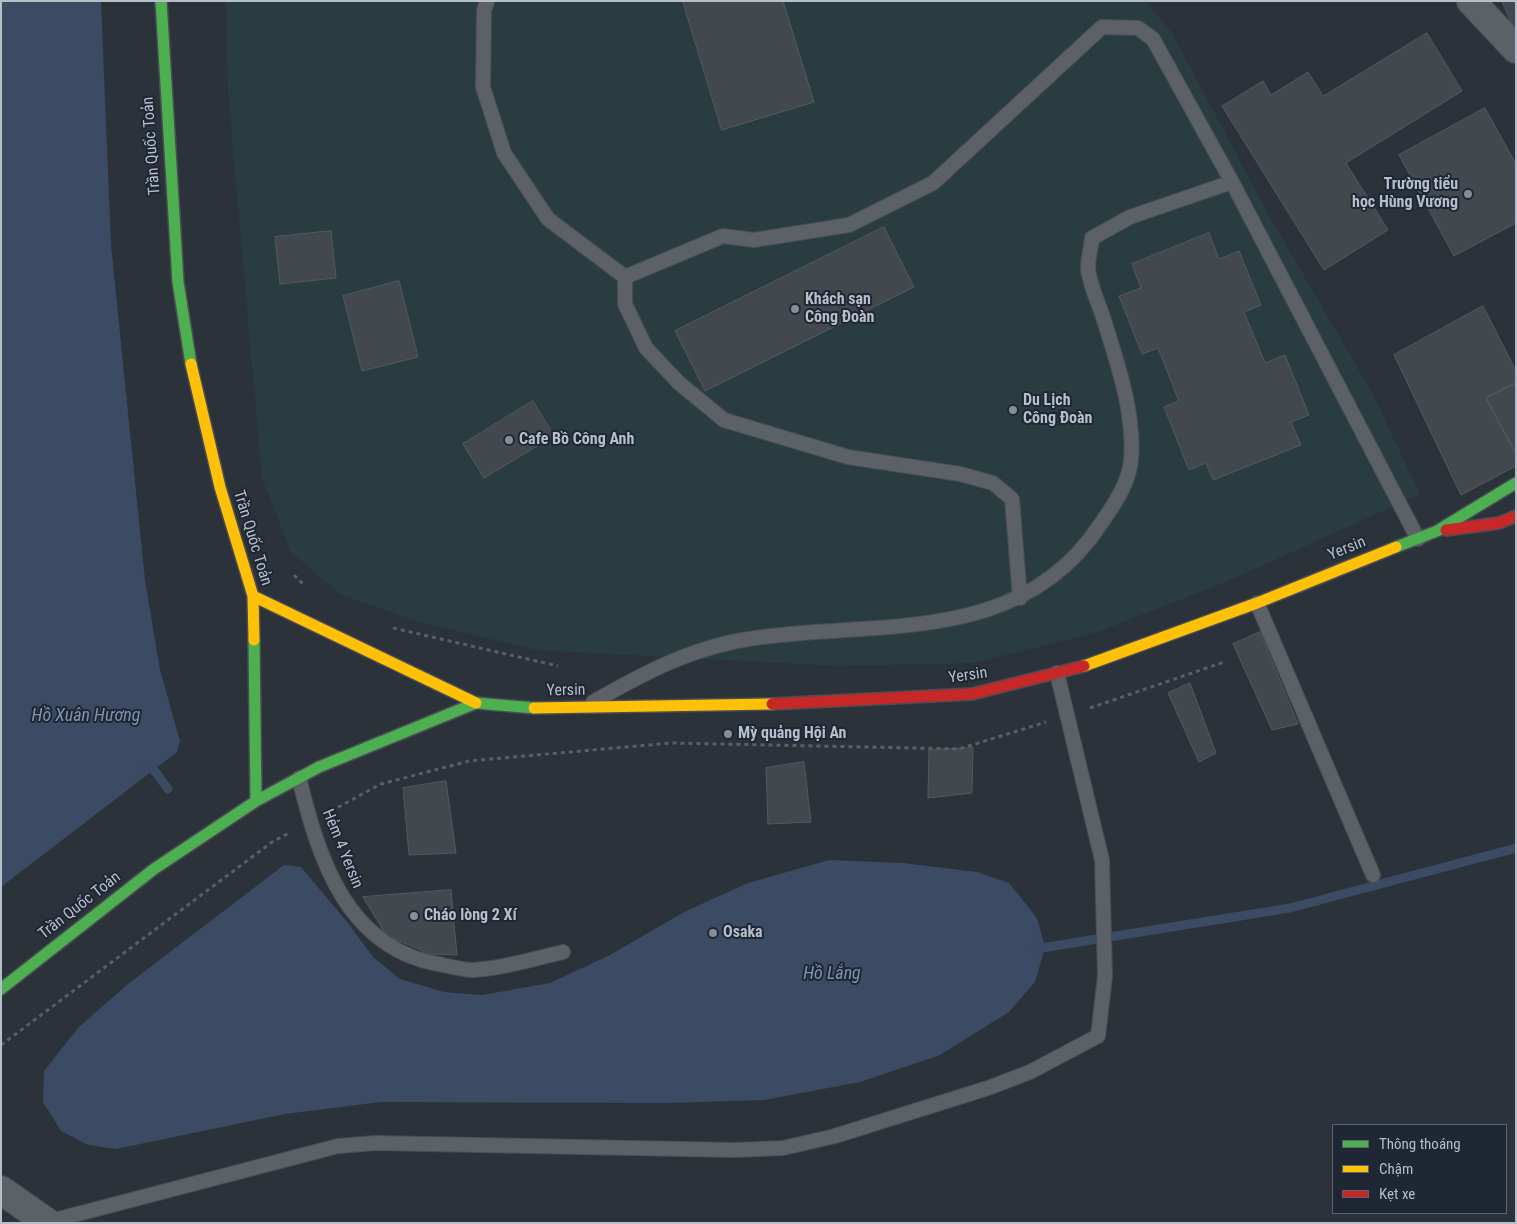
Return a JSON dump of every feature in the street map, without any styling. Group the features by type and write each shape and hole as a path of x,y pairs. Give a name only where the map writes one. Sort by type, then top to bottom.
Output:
{"main road":[{"name":"Trần Quốc Toản","path":"1,990 154,868 256,801 253,596 220,487 195,388 178,282 161,1"},
{"name":"Yersin","path":"253,596 476,703 522,708 783,704 972,694 1085,666 1257,603 1437,531 1516,483"},
{"name":"Yersin","path":"1437,531 1499,523 1516,516"},
{"name":"Yersin","path":"256,801 318,768 476,703"}],"street":[{"path":"1471,1 1516,49"},
{"path":"1,1190 47,1222"}],"lane":[{"path":"487,1 484,11 482,87 504,153 548,219 625,277"},
{"path":"625,277 723,236 754,240 849,225 933,183 1102,27 1138,28 1153,40 1232,182 1418,539"},
{"path":"583,707 652,669 695,652 755,638 887,629 959,617 1020,598 1060,572 1089,541 1119,497 1131,462 1130,418 1088,269 1092,238 1130,217 1232,182"},
{"path":"625,277 625,304 646,348 679,383 724,420 848,457 960,474 993,483 1012,499 1020,598"},
{"path":"1257,603 1373,875"},
{"path":"47,1222 338,1146 375,1143 735,1150 783,1148 835,1136 988,1088 1030,1072 1098,1036 1105,976 1102,860 1057,674"},
{"name":"Hẻm 4 Yersin","path":"299,778 310,822 328,868 346,904 383,942 425,962 472,970 519,963 562,952"}],"path":[{"path":"294,575 306,588"},
{"path":"391,627 558,666"},
{"path":"1,1045 272,842 381,784 469,761 672,743 959,749 1122,699 1224,662"}],"green space":[{"path":"226,1 1145,1 1172,33 1268,214 1371,391 1420,494 1228,581 1095,633 973,663 839,666 536,650 416,621 340,594 291,552 262,478 228,94"}],"water":[{"name":"Hồ Xuân Hương","path":"1,1 101,1 111,245 145,580 160,670 180,741 177,752 1,887"},
{"name":"Hồ Lắng","path":"829,860 903,863 977,872 1009,883 1037,918 1045,947 1035,982 1009,1012 940,1055 860,1082 764,1100 668,1103 381,1102 285,1114 116,1149 88,1145 61,1131 43,1102 44,1071 78,1028 128,984 284,865 301,867 348,923 373,957 400,979 444,992 482,995 550,983 610,955 684,912 748,883"}],"building":[{"path":"683,1 783,1 814,102 722,130"},
{"path":"1502,1 1516,1 1516,33"},
{"path":"1427,33 1462,91 1346,163 1388,230 1324,270 1222,106 1263,81 1271,95 1308,72 1323,96"},
{"name":"Trường tiểu học Hùng Vương","path":"1485,108 1516,164 1516,223 1454,256 1399,155"},
{"name":"Khách sạn Công Đoàn","path":"884,227 914,287 705,391 675,331"},
{"path":"331,231 336,278 280,284 275,237"},
{"path":"1209,233 1219,259 1239,251 1261,305 1244,312 1265,363 1285,355 1309,415 1291,422 1301,445 1213,480 1206,463 1189,470 1164,407 1179,401 1158,348 1142,354 1119,296 1141,288 1132,264"},
{"path":"399,281 418,357 362,371 343,296"},
{"path":"1483,306 1516,371 1516,383 1486,398 1516,454 1516,466 1461,495 1394,355"},
{"path":"1516,383 1516,454 1486,398"},
{"name":"Cafe Bồ Công Anh","path":"533,401 554,436 484,478 463,444"},
{"path":"1260,632 1298,724 1272,730 1233,644"},
{"path":"1190,683 1216,753 1199,762 1168,693"},
{"path":"973,748 972,793 928,798 929,750"},
{"path":"804,762 811,822 768,824 766,768"},
{"path":"446,781 456,853 409,855 403,788"},
{"name":"Cháo lòng 2 Xí","path":"451,890 457,955 430,954 386,935 363,897"}],"waterway":[{"path":"144,765 154,770 168,789"},
{"path":"1035,949 1290,908 1516,848"}],"traffic: fast":[{"path":"161,1 178,282 191,364"},
{"path":"1396,547 1437,531 1516,483"},
{"path":"1,989 154,869 256,801 254,640"},
{"path":"256,801 319,767 476,703 534,708"}],"traffic: slow":[{"path":"191,364 220,487 253,596 254,640"},
{"path":"1084,666 1257,603 1396,547"},
{"path":"253,596 476,703"},
{"path":"534,708 772,704"}],"traffic: jam":[{"path":"1446,530 1499,523 1516,516"},
{"path":"772,704 972,694 1084,666"}],"place":[{"name":"Trường tiểu học Hùng Vương","path":"1468,194"},
{"name":"Khách sạn Công Đoàn","path":"795,309"},
{"name":"Du Lịch Công Đoàn","path":"1013,410"},
{"name":"Cafe Bồ Công Anh","path":"509,440"},
{"name":"Mỳ quảng Hội An","path":"728,734"},
{"name":"Cháo lòng 2 Xí","path":"414,916"},
{"name":"Osaka","path":"713,933"}]}
